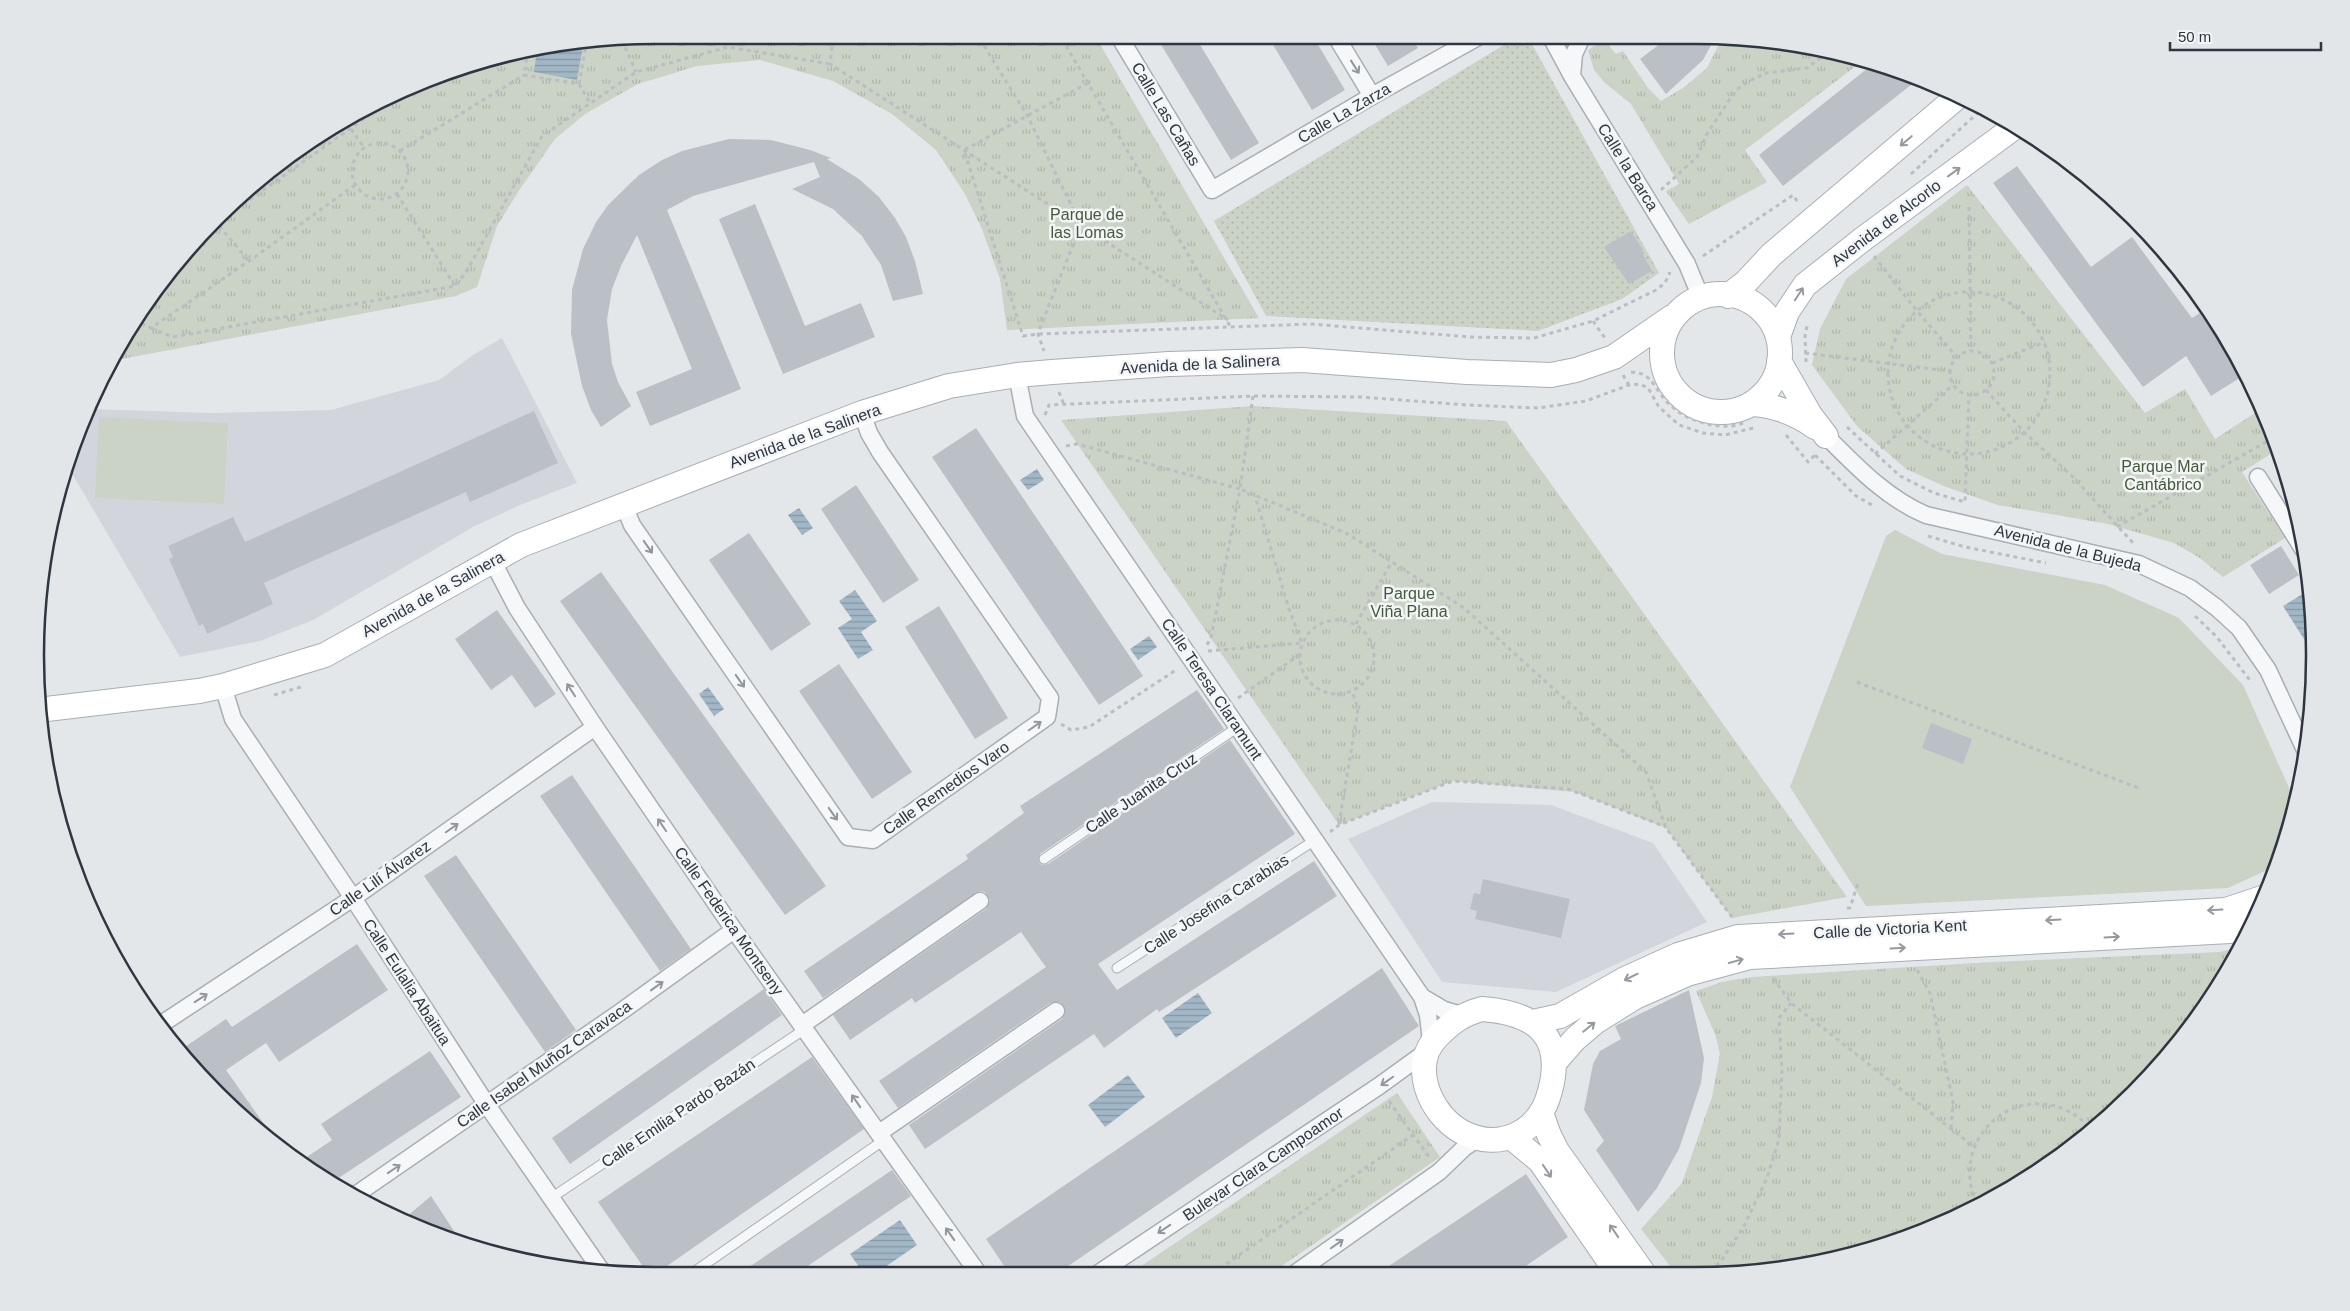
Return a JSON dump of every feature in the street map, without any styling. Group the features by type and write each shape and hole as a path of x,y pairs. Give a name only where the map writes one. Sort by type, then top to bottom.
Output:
{"street":[{"name":"Calle Las Cañas","path":"1124,44 1212,190"},
{"path":"1341,44 1372,96"},
{"name":"Calle La Zarza","path":"1212,190 1372,96 1465,44"},
{"name":"Calle la Barca","path":"1555,44 1572,76 1679,250 1701,298"},
{"path":"1572,76 1574,54 1579,44"},
{"path":"1728,296 1746,282 1771,255 1952,101"},
{"name":"Avenida de Alcorlo","path":"1778,337 1787,312 1805,285 1863,239 2009,131"},
{"path":"1728,296 1745,300 1760,308 1769,317 1778,337 1779,361 1773,384 1751,412 1743,409 1728,412 1697,407 1681,396 1672,385 1664,364 1664,337 1672,317 1701,298 1728,296"},
{"name":"Avenida de la Salinera","path":"1617,365 1672,317"},
{"name":"Avenida de la Salinera","path":"46,709 224,686 325,655 521,545 862,413 949,386 1019,385 1052,372 1169,364 1302,360 1466,372 1551,375 1617,365 1640,355 1664,364"},
{"name":"Avenida de la Bujeda","path":"1779,361 1810,415 1820,445"},
{"name":"Calle Teresa Claramunt","path":"1019,385 1025,416 1422,997 1428,1015 1428,1047"},
{"name":"Avenida de la Bujeda","path":"1751,412 1776,407 1801,417 1820,445 1916,510 1926,514 2139,564 2190,588 2217,608 2239,628 2268,670 2300,740"},
{"name":"Calle Remedios Varo","path":"624,505 632,525 848,837 873,840 1047,717 1050,698 880,452 869,433 862,413"},
{"path":"2258,477 2293,534"},
{"name":"Calle Federica Montseny","path":"492,560 517,608 595,727 734,930 973,1267"},
{"name":"Calle Eulalia Abaitua","path":"224,686 233,719 353,898 487,1105 597,1264"},
{"name":"Calle Lilí Álvarez","path":"165,1021 353,898 595,727"},
{"name":"Calle de Victoria Kent","path":"1533,1022 1560,1016 1626,979 1678,955 1751,946 2226,910 2255,900"},
{"path":"803,1027 980,901"},
{"name":"Calle de Victoria Kent","path":"1555,1062 1575,1039 1595,1022 1635,997 1751,946 1904,948 2230,931 2242,929"},
{"name":"Calle Isabel Muñoz Caravaca","path":"361,1191 487,1105 734,930"},
{"name":"Calle Teresa Claramunt","path":"1422,997 1444,1010 1462,1015"},
{"path":"1482,1009 1503,1011 1533,1022 1542,1032 1555,1062 1549,1096 1542,1113 1532,1124 1512,1138 1497,1140 1462,1132 1437,1110 1425,1083 1423,1068 1428,1047 1462,1015 1482,1009"},
{"path":"882,1137 1056,1011"},
{"name":"Bulevar Clara Campoamor","path":"1108,1267 1379,1086 1428,1047"},
{"path":"1542,1113 1548,1135 1557,1151 1639,1267"},
{"path":"1304,1267 1439,1172 1465,1147 1480,1137"},
{"path":"1512,1138 1540,1161 1613,1267"}],"lane":[{"name":"Calle Juanita Cruz","path":"1044,859 1238,727"},
{"name":"Calle Josefina Carabias","path":"1117,968 1315,840"},
{"name":"Calle Emilia Pardo Bazán","path":"551,1198 803,1027"},
{"path":"701,1267 882,1137"}],"path":[{"path":"830,64 832,44"},
{"path":"983,44 1028,117 1081,225 1038,334 1052,372"},
{"path":"1065,44 1230,326"},
{"path":"624,45 636,72"},
{"path":"142,324 173,337 455,286 466,272 542,136 636,72 728,47 830,64 1228,320"},
{"path":"586,48 579,84 590,103"},
{"path":"524,75 527,58"},
{"path":"1666,196 1662,188 1697,157 1707,134 1735,91 1749,81 1766,73 1807,68 1821,58"},
{"path":"400,151 524,75 579,84"},
{"path":"964,150 1088,83"},
{"path":"249,199 371,115"},
{"path":"351,129 364,148"},
{"path":"383,143 400,151 406,161 408,173 405,185 397,194 386,199 374,199 363,194 355,185 352,175 352,164 364,148 383,143"},
{"path":"964,150 1023,336 1311,324 1470,337 1534,338 1593,321 1656,290 1670,276 1667,257 1679,250"},
{"path":"151,328 355,185"},
{"path":"397,194 455,286"},
{"path":"1969,207 1971,350"},
{"path":"219,227 249,261"},
{"path":"1866,258 1872,254 1956,356"},
{"path":"1971,292 1994,296 2015,306 2033,322 2045,342 2051,366 2049,391 2040,414 2025,433 2001,448 1988,453 1968,455 1945,451 1924,441 1906,425 1892,400 1888,385 1888,363 1893,343 1903,325 1917,310 1933,300 1952,294 1971,292"},
{"path":"1806,363 1804,336 1808,322"},
{"path":"1992,363 2045,342"},
{"path":"1971,350 1983,353 1992,363 1994,377 1986,390 1969,395 1957,390 1953,385 1949,371 1956,356 1971,350"},
{"path":"1805,353 1949,371"},
{"path":"1617,365 1642,373 1653,380 1662,396 1672,407 1694,420 1720,427 1736,426 1751,412"},
{"path":"1048,421 1044,415 1049,405 1253,396 1361,397 1538,408 1586,401 1629,385 1640,384 1648,388 1659,407 1679,424 1703,433 1724,435 1763,426"},
{"path":"1019,385 1069,391"},
{"path":"1876,454 1906,425 1953,385"},
{"path":"1986,390 2025,433 2072,476 2118,527 2267,441"},
{"path":"1781,432 1808,462 1820,445 1844,425 1900,476 1934,493 1965,502 1969,395"},
{"path":"1240,489 1253,396"},
{"path":"1059,440 1069,454"},
{"path":"1064,446 1077,444 1240,489 1348,534 1464,608 1646,772 1666,828 1791,1003 1973,1146"},
{"path":"1820,445 1856,496 1878,509"},
{"path":"1255,496 1258,513 1283,592 1302,643"},
{"path":"1925,535 1964,547 2050,564"},
{"path":"1356,624 1391,563"},
{"path":"2192,614 2216,636 2235,658 2256,691"},
{"path":"1331,620 1344,620 1356,624 1366,633 1373,645 1375,659 1372,672 1364,684 1352,691 1334,694 1316,688 1306,679 1301,668 1299,655 1302,643 1309,632 1319,624 1331,620"},
{"path":"1197,643 1208,659"},
{"path":"1203,651 1302,643"},
{"path":"1231,692 1236,700 1299,655"},
{"path":"1857,682 2139,788"},
{"path":"267,697 306,685"},
{"path":"1339,825 1358,709 1352,691"},
{"path":"2291,760 2295,769"},
{"path":"1334,841 1328,832 1339,825 1453,781 1568,789 1666,828"},
{"path":"1904,948 1930,992 1953,1102 1951,1128"},
{"path":"1715,1266 1721,1261 1743,1228 1767,1178 1774,1154 1778,1139 1782,1071 1779,1018 1791,1003"},
{"path":"1379,1086 1439,1172"},
{"path":"1974,1199 1970,1188 1968,1167 1973,1146 1984,1128 2001,1114 2020,1105 2042,1103 2063,1108 2087,1124"},
{"path":"1222,1267 1413,1135"}],"shaded area":[{"path":"502,338 577,483 520,505 475,526 313,620 260,641 180,657 72,473 96,409 211,413 331,410 439,380 473,355"},
{"path":"1432,802 1551,805 1653,843 1707,922 1556,992 1442,982 1348,839"}],"green space":[{"name":"Parque de las Lomas","path":"1100,44 1259,318 1007,330 1000,279 982,229 965,194 936,150 892,114 833,81 760,60 697,66 638,84 585,114 555,139 520,189 497,226 477,287 456,296 121,359 170,283 196,252 252,196 283,170 316,147 385,107 421,90 459,76 536,56 615,45"},
{"path":"1505,44 1532,44 1659,273 1622,299 1538,331 1266,316 1214,221"},
{"path":"1598,44 1607,44 1616,54 1623,51 1648,88 1661,101 1683,88 1707,68 1719,45 1774,49 1856,66 1745,150 1767,182 1689,224 1666,191 1679,184 1631,104 1605,83 1594,70 1588,50"},
{"name":"Parque Mar Cantábrico","path":"1967,185 2145,413 2185,389 2215,439 2256,412 2272,453 2242,472 2285,538 2223,577 2200,558 2174,543 2108,524 1998,505 1946,487 1906,469 1857,426 1812,365 1820,329 1846,279"},
{"name":"Parque Viña Plana","path":"1253,406 1506,421 1847,897 1732,918 1666,828 1575,792 1453,781 1339,825 1061,420"},
{"path":"99,417 228,423 224,504 95,498"},
{"path":"1895,530 1942,554 2105,585 2179,618 2243,685 2290,790 2285,814 2267,870 2228,888 1866,906 1790,787 1886,536"},
{"path":"2230,949 2203,995 2180,1028 2127,1088 2067,1141 2000,1185 1965,1204 1929,1221 1853,1246 1774,1262 1735,1266 1671,1267 1641,1229 1682,1183 1712,1097 1720,1054 1715,1034 1696,991 1722,982 1751,977 1992,962 2220,952"},
{"path":"1397,1093 1440,1157 1280,1267 1140,1267"}],"water":[{"path":"583,48 577,80 534,72 536,56"},
{"path":"1037,469 1044,480 1028,490 1020,480"},
{"path":"799,508 813,528 802,535 788,515"},
{"path":"855,590 877,621 861,632 873,650 858,659 838,628 852,619 839,601"},
{"path":"2303,594 2306,642 2283,606"},
{"path":"1149,636 1157,647 1138,660 1130,649"},
{"path":"708,687 724,709 714,716 699,694"},
{"path":"1198,993 1212,1013 1176,1038 1162,1018"},
{"path":"1128,1075 1145,1097 1105,1127 1088,1105"},
{"path":"900,1220 917,1245 885,1267 859,1267 850,1254"}],"building":[{"path":"1161,44 1200,44 1259,143 1231,160"},
{"path":"1273,44 1318,44 1345,90 1312,110"},
{"path":"1375,44 1415,44 1418,48 1388,66"},
{"path":"1660,44 1711,44 1703,60 1666,94 1640,59"},
{"path":"1867,69 1912,84 1783,186 1759,155"},
{"path":"729,139 771,140 810,150 831,158 827,159 859,179 879,197 895,218 906,237 915,261 923,294 893,301 881,265 862,236 833,209 792,189 820,177 814,162 693,196 667,210 741,389 650,426 636,392 692,369 637,235 612,289 607,320 612,364 618,382 631,406 601,427 591,410 582,386 571,334 572,290 583,249 596,222 609,204 639,175 662,160 682,151"},
{"path":"2017,166 2091,267 2132,237 2192,318 2201,312 2239,378 2211,396 2186,356 2143,387 1993,183"},
{"path":"755,204 805,326 861,303 875,337 783,374 719,219"},
{"path":"1631,231 1643,250 1641,251 1652,271 1629,284 1604,247"},
{"path":"534,411 558,463 470,502 466,492 264,583 273,604 207,634 203,624 199,626 169,559 173,557 168,546 233,517 245,542"},
{"path":"976,428 1143,676 1099,705 932,457"},
{"path":"856,485 919,580 883,603 821,509"},
{"path":"749,533 811,624 771,651 709,560"},
{"path":"2281,546 2299,575 2269,594 2250,565"},
{"path":"601,572 826,886 785,915 560,601"},
{"path":"939,606 1008,718 975,739 905,627"},
{"path":"497,610 556,694 535,708 512,675 491,690 455,639"},
{"path":"839,664 912,772 872,799 799,691"},
{"path":"1197,690 1224,729 1040,854 1039,862 1042,865 1048,864 1230,740 1295,834 1098,964 1117,990 1314,861 1337,896 1159,1012 1157,1009 1104,1048 1094,1034 925,1149 909,1125 1062,1019 1065,1015 1064,1006 1060,1002 1050,1003 898,1108 879,1081 1046,967 1021,932 915,1003 912,998 850,1040 833,1015 986,909 990,900 985,892 980,891 823,998 804,971 968,859 966,855 1024,813 1020,806"},
{"path":"1931,723 1972,739 1963,764 1922,748"},
{"path":"572,775 691,949 660,971 540,796"},
{"path":"456,855 576,1030 545,1052 424,876"},
{"path":"1483,879 1570,899 1561,938 1475,919 1477,911 1470,909 1474,893 1480,894"},
{"path":"357,944 388,990 279,1062 266,1043 226,1070 266,1127 223,1088 186,1047 226,1019 232,1027"},
{"path":"1382,968 1419,1026 1067,1267 1005,1267 986,1239"},
{"path":"764,989 782,1015 570,1164 552,1138"},
{"path":"1689,990 1704,1058 1701,1083 1679,1149 1657,1188 1638,1212 1596,1150 1604,1141 1584,1110 1593,1064 1600,1051 1621,1039 1615,1026"},
{"path":"430,1051 461,1097 339,1178 306,1157 332,1140 321,1124"},
{"path":"812,1057 864,1129 666,1267 643,1267 598,1202"},
{"path":"892,1170 911,1196 806,1267 749,1267"},
{"path":"1526,1174 1568,1237 1524,1267 1387,1267"},
{"path":"431,1196 456,1234 421,1221 408,1215"}]}
